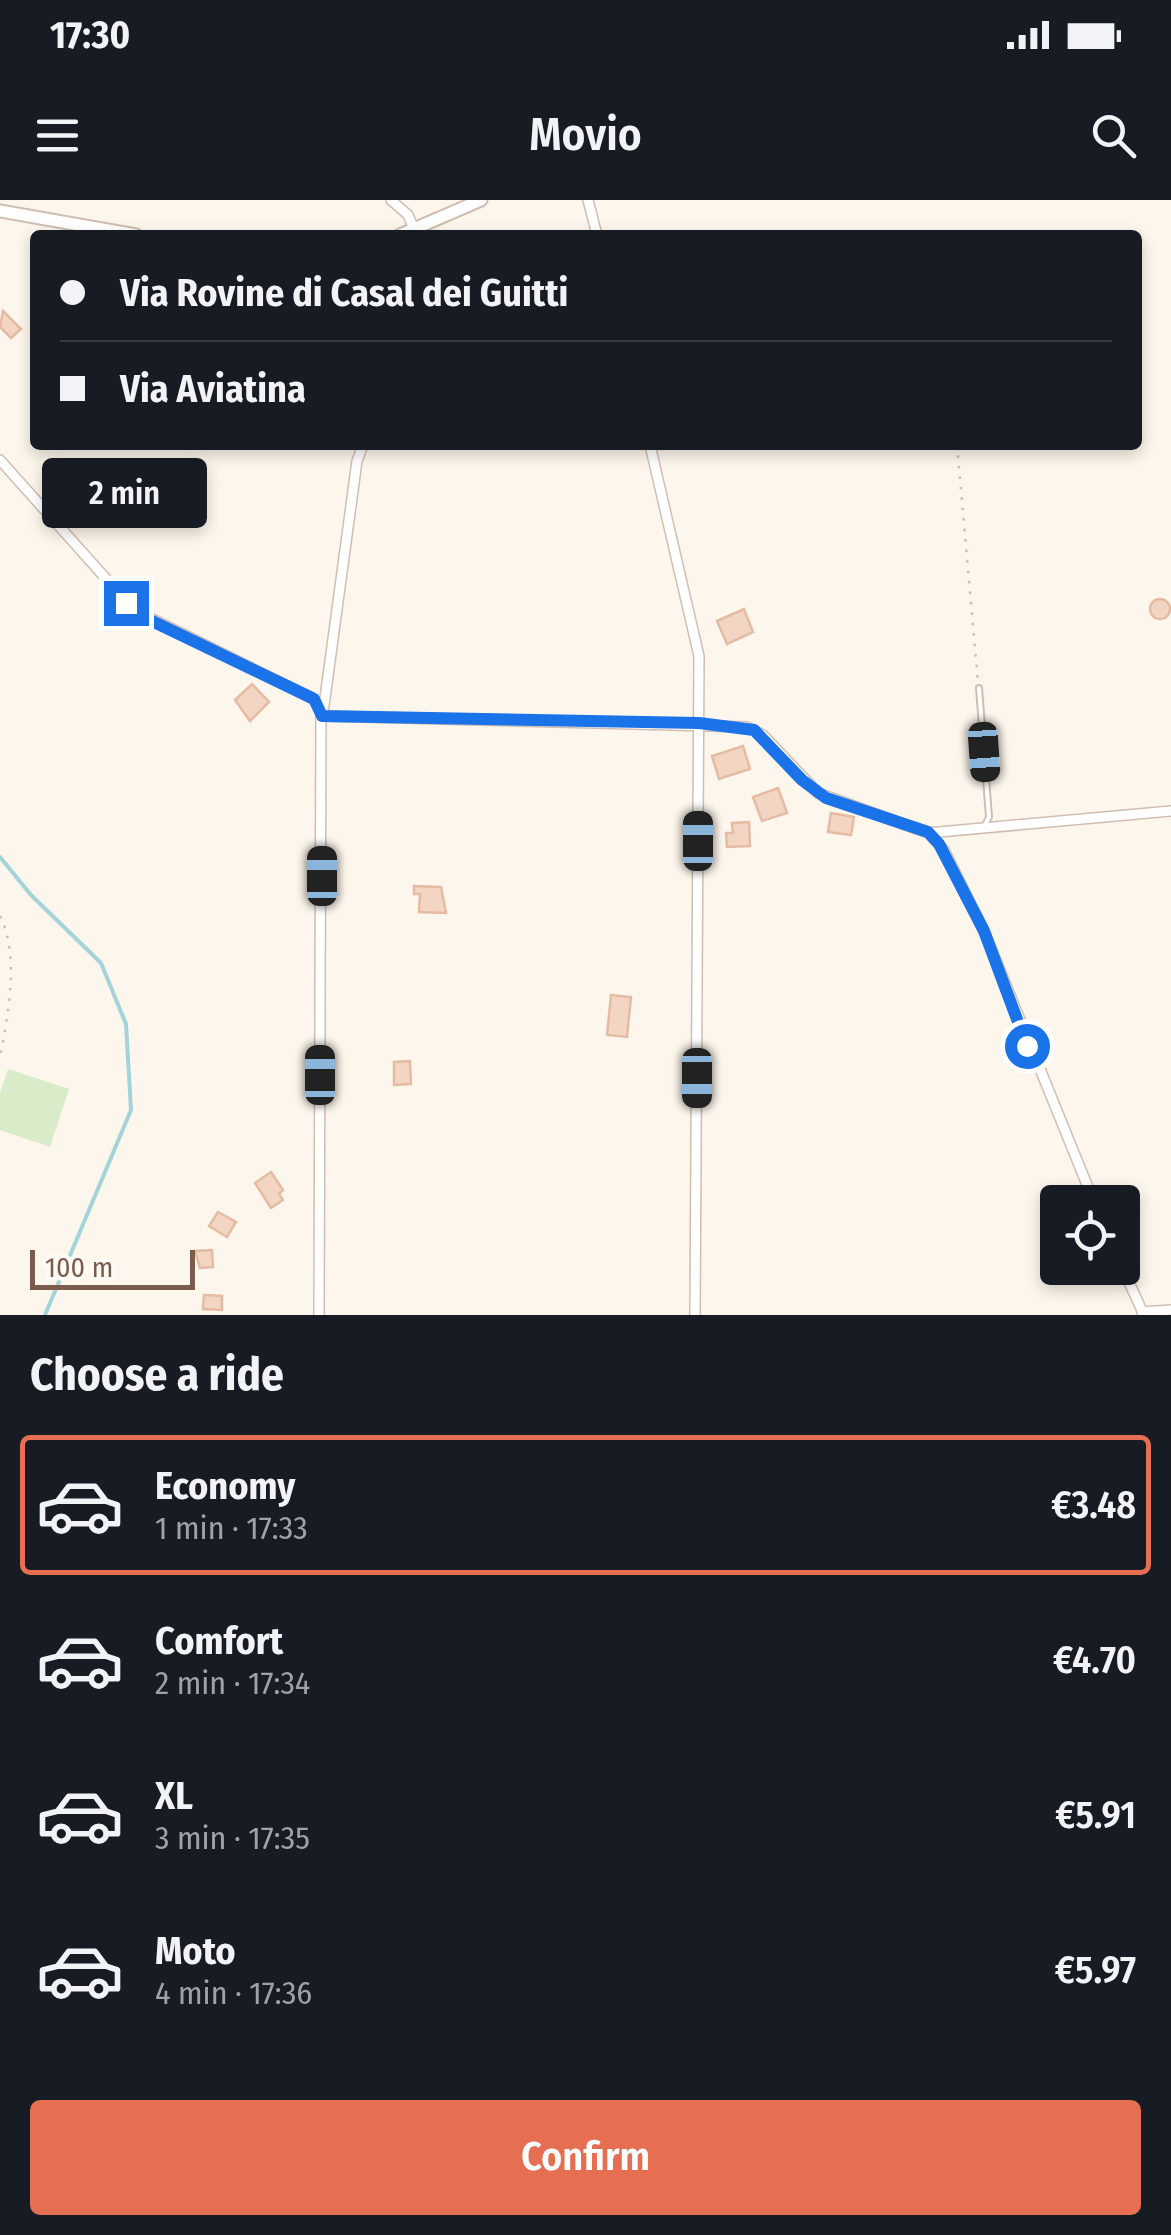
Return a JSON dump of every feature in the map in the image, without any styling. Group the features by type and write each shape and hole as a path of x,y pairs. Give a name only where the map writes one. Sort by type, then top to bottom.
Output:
{"street":[{"path":"391,200 414,229 480,200"},
{"path":"588,200 596,230"},
{"path":"0,211 108,230"},
{"path":"319,1315 322,716 357,461 362,450"},
{"path":"651,450 696,633 699,723 695,1315"},
{"path":"0,460 134,610 314,699 322,716"},
{"path":"322,716 699,723 754,730 802,780 826,798 928,832 1171,811"},
{"path":"928,832 948,857 984,931 1087,1185"},
{"path":"1130,1285 1143,1313 1171,1310"}],"lane":[{"path":"979,688 989,816 984,827"}],"path":[{"path":"957,450 979,688"},
{"path":"0,916 8,947 9,985 0,1056"}],"green space":[{"path":"8,1069 69,1089 50,1147 0,1130 0,1093"}],"building":[{"path":"3,311 21,329 11,338 0,327"},
{"path":"1160,599 1170,609 1160,619 1150,609"},
{"path":"744,609 753,632 727,644 717,621"},
{"path":"252,684 269,702 250,721 235,700"},
{"path":"743,746 750,769 719,779 712,756"},
{"path":"778,788 787,813 762,821 753,797"},
{"path":"831,813 854,817 851,835 828,832"},
{"path":"749,822 750,846 727,847 726,833 733,833 732,823"},
{"path":"414,886 441,887 446,913 419,912 420,894 414,894"},
{"path":"611,995 631,997 627,1037 607,1035"},
{"path":"410,1061 411,1084 394,1085 394,1062"},
{"path":"271,1172 283,1190 279,1194 283,1200 271,1208 255,1183"},
{"path":"218,1212 236,1222 227,1237 209,1226"},
{"path":"212,1250 213,1267 200,1268 195,1251"},
{"path":"204,1295 222,1296 222,1310 203,1309"}],"waterway":[{"path":"0,857 31,895 101,963 126,1024 131,1110 45,1315"}],"route":[{"path":"126,603 152,621 314,699 322,716 699,723 754,730 818,793 928,832 939,844 984,931 1027,1046"}]}
